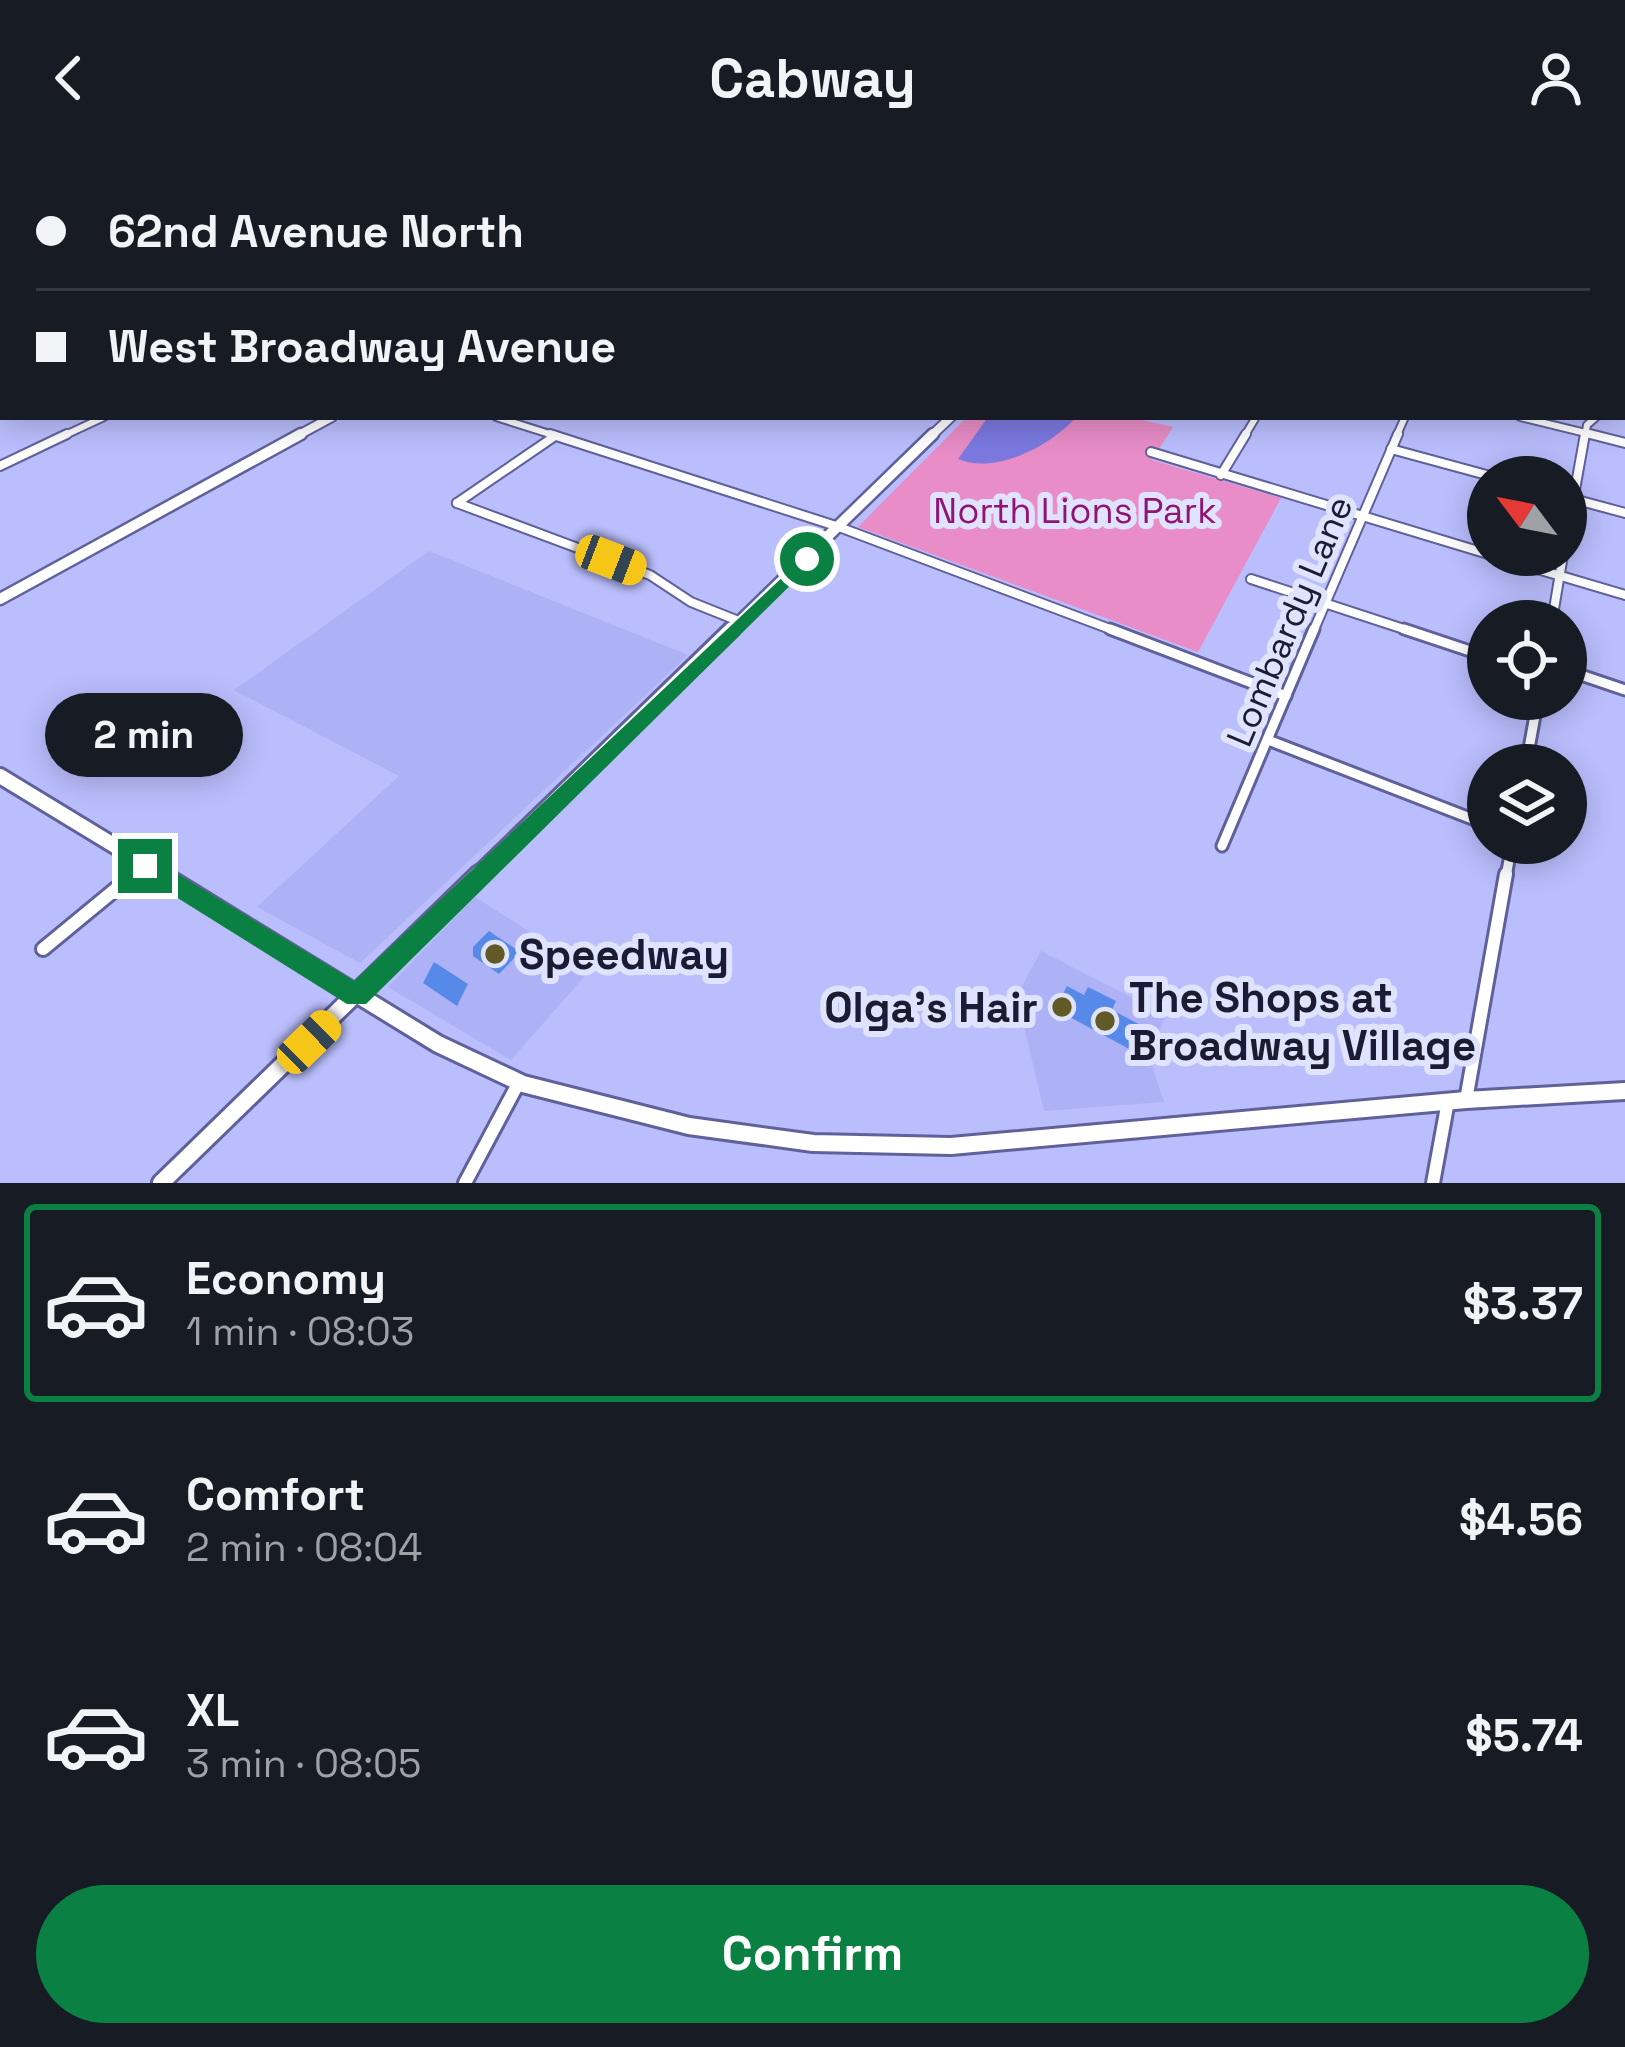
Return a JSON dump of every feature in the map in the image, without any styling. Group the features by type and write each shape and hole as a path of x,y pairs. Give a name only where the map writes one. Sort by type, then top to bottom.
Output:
{"street":[{"path":"0,466 98,420"},
{"path":"301,437 327,420"},
{"path":"0,599 339,420"},
{"path":"505,420 839,527 1286,696"},
{"path":"161,1183 947,420"},
{"path":"1221,475 1254,420"},
{"name":"Lombardy Lane","path":"1222,846 1404,420"},
{"path":"1532,420 1625,443"},
{"path":"1580,456 1594,420"},
{"path":"555,436 457,503 650,575 692,602 741,622"},
{"path":"1391,449 1467,470"},
{"path":"1151,452 1467,548"},
{"path":"1587,503 1625,513"},
{"path":"1556,600 1560,576 1625,596"},
{"path":"1252,579 1467,650"},
{"path":"1587,677 1625,690"},
{"path":"1268,740 1467,817"},
{"path":"0,776 438,1044 519,1082 688,1126 813,1143 908,1147 1457,1100 1625,1091"},
{"path":"1432,1183 1457,1100 1508,864"},
{"path":"43,949 145,866"},
{"path":"465,1183 519,1082"}],"shaded area":[{"path":"986,420 1073,420 1038,447 1006,460 973,463 958,459"},
{"path":"429,551 688,655 360,963 257,907 399,776 234,690"},
{"path":"475,897 590,970 511,1060 388,987"},
{"path":"1041,951 1166,1015 1149,1057 1164,1102 1044,1111 1017,996"}],"green space":[{"name":"North Lions Park","path":"964,420 1142,420 1173,427 1152,460 1281,498 1198,652 858,527"}],"building":[{"name":"Speedway","path":"489,931 520,952 499,974 473,956 473,947"},
{"name":"Speedway","path":"434,962 468,984 457,1006 423,983"},
{"name":"The Shops at Broadway Village","path":"1067,986 1084,995 1088,987 1116,1001 1112,1010 1154,1032 1144,1057 1055,1009"}],"place":[{"name":"Speedway","path":"495,954"},
{"name":"Olga's Hair","path":"1062,1007"},
{"name":"The Shops at Broadway Village","path":"1105,1021"}],"route":[{"path":"145,866 356,996 807,559"}]}
